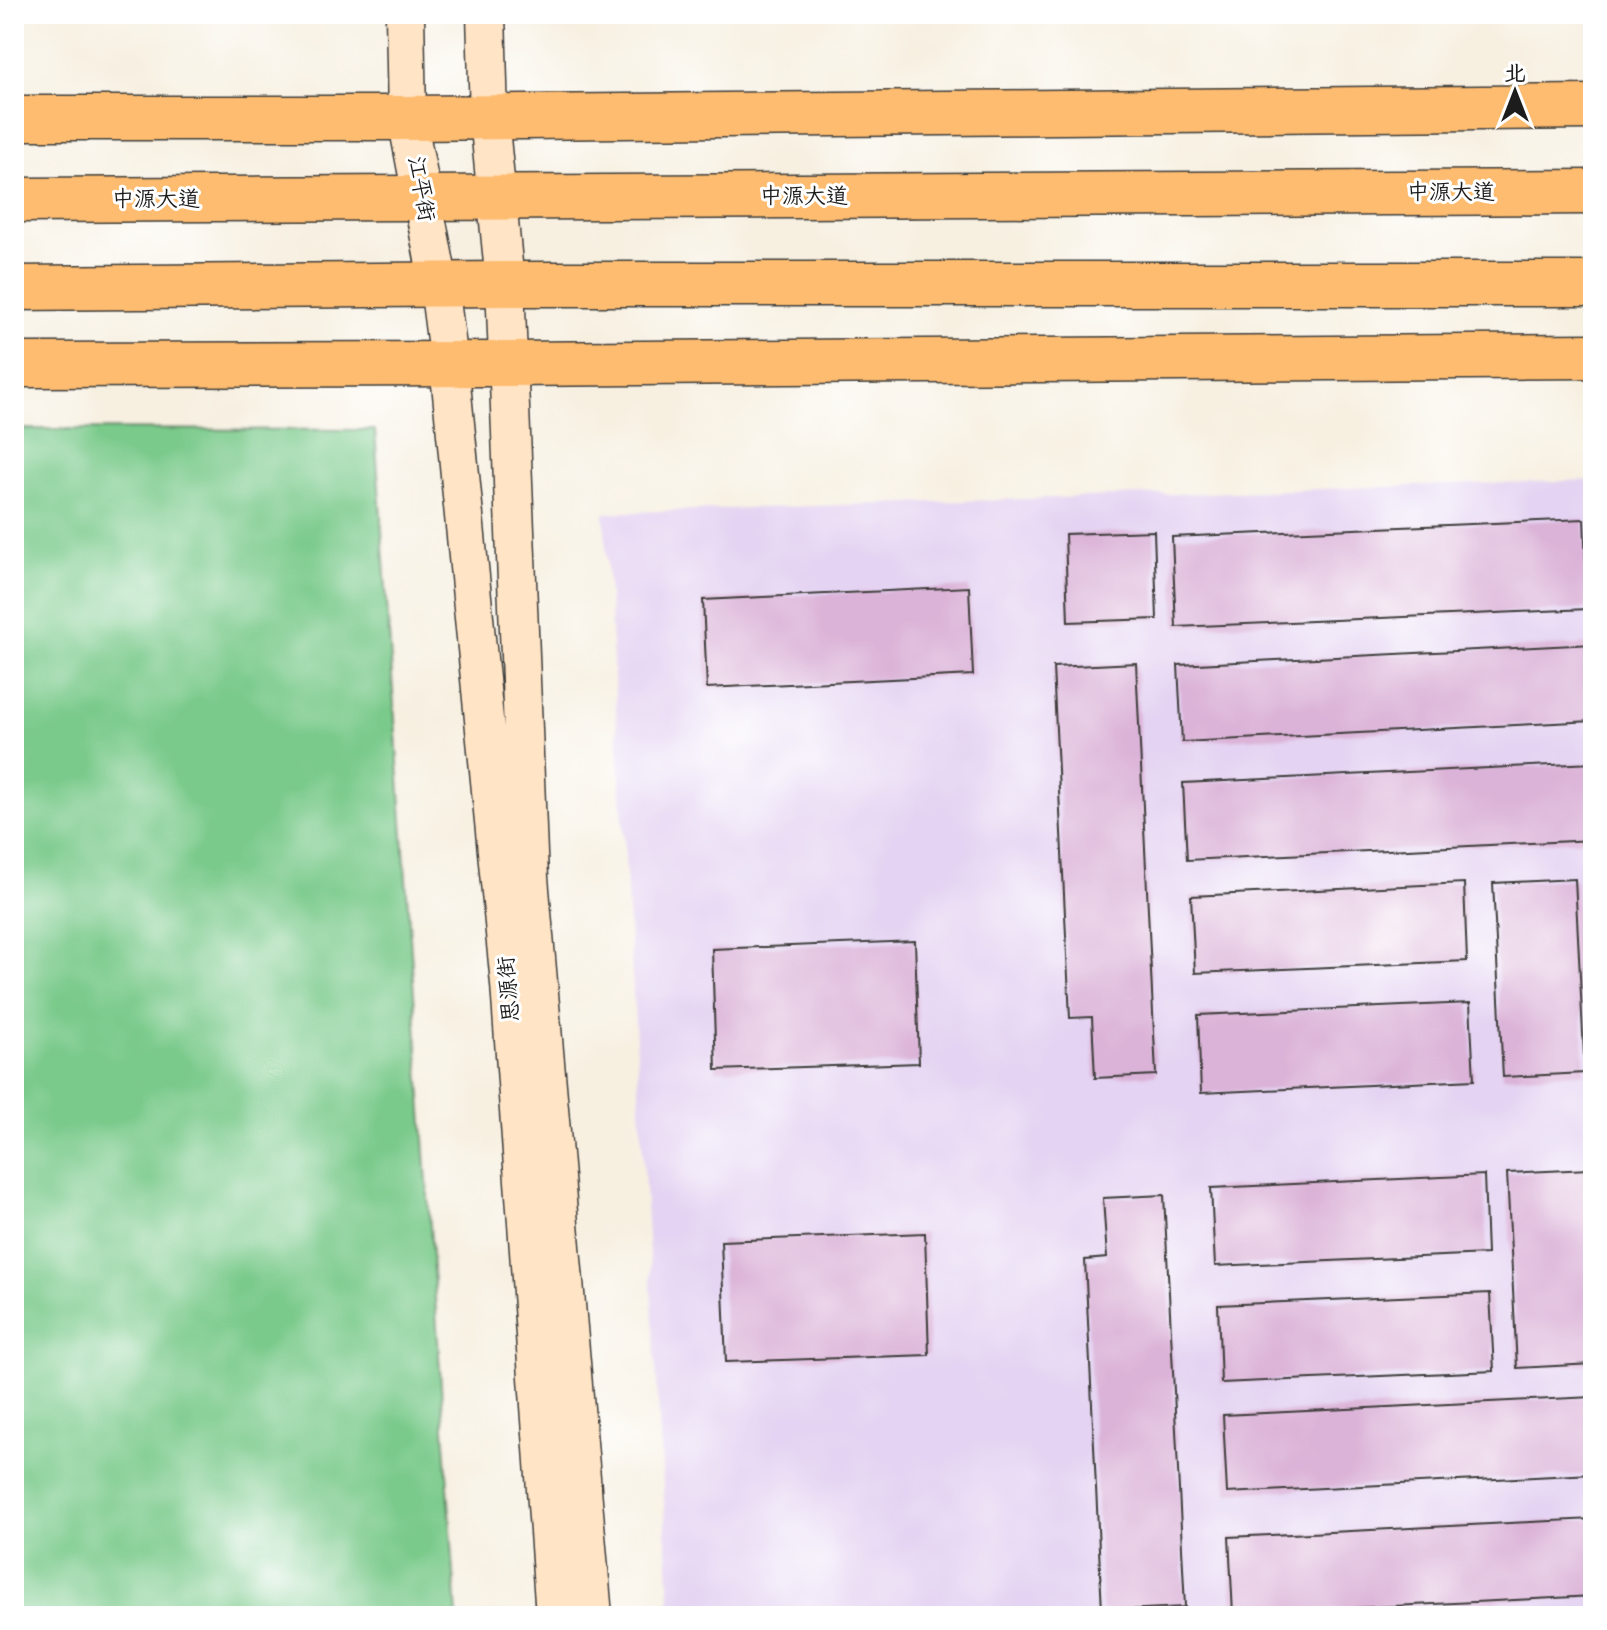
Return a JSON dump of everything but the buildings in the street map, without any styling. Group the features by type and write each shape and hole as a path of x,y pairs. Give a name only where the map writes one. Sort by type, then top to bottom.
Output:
{"highway":[{"path":"14,118 407,118 1593,107"},
{"name":"中源大道","path":"14,200 1593,192"},
{"path":"14,288 505,284 1593,284"},
{"path":"14,365 1593,356"}],"main road":[{"name":"江平街","path":"405,14 407,118 439,285 449,363"},
{"path":"486,14 489,117 505,284 507,364"},
{"name":"思源街","path":"449,363 510,984 555,1616"},
{"name":"思源街","path":"507,364 529,878 593,1616"}],"shaded area":[{"path":"1593,480 1593,1616 671,1616 604,513"}],"green space":[{"path":"14,429 375,430 457,1616 14,1616"}]}
